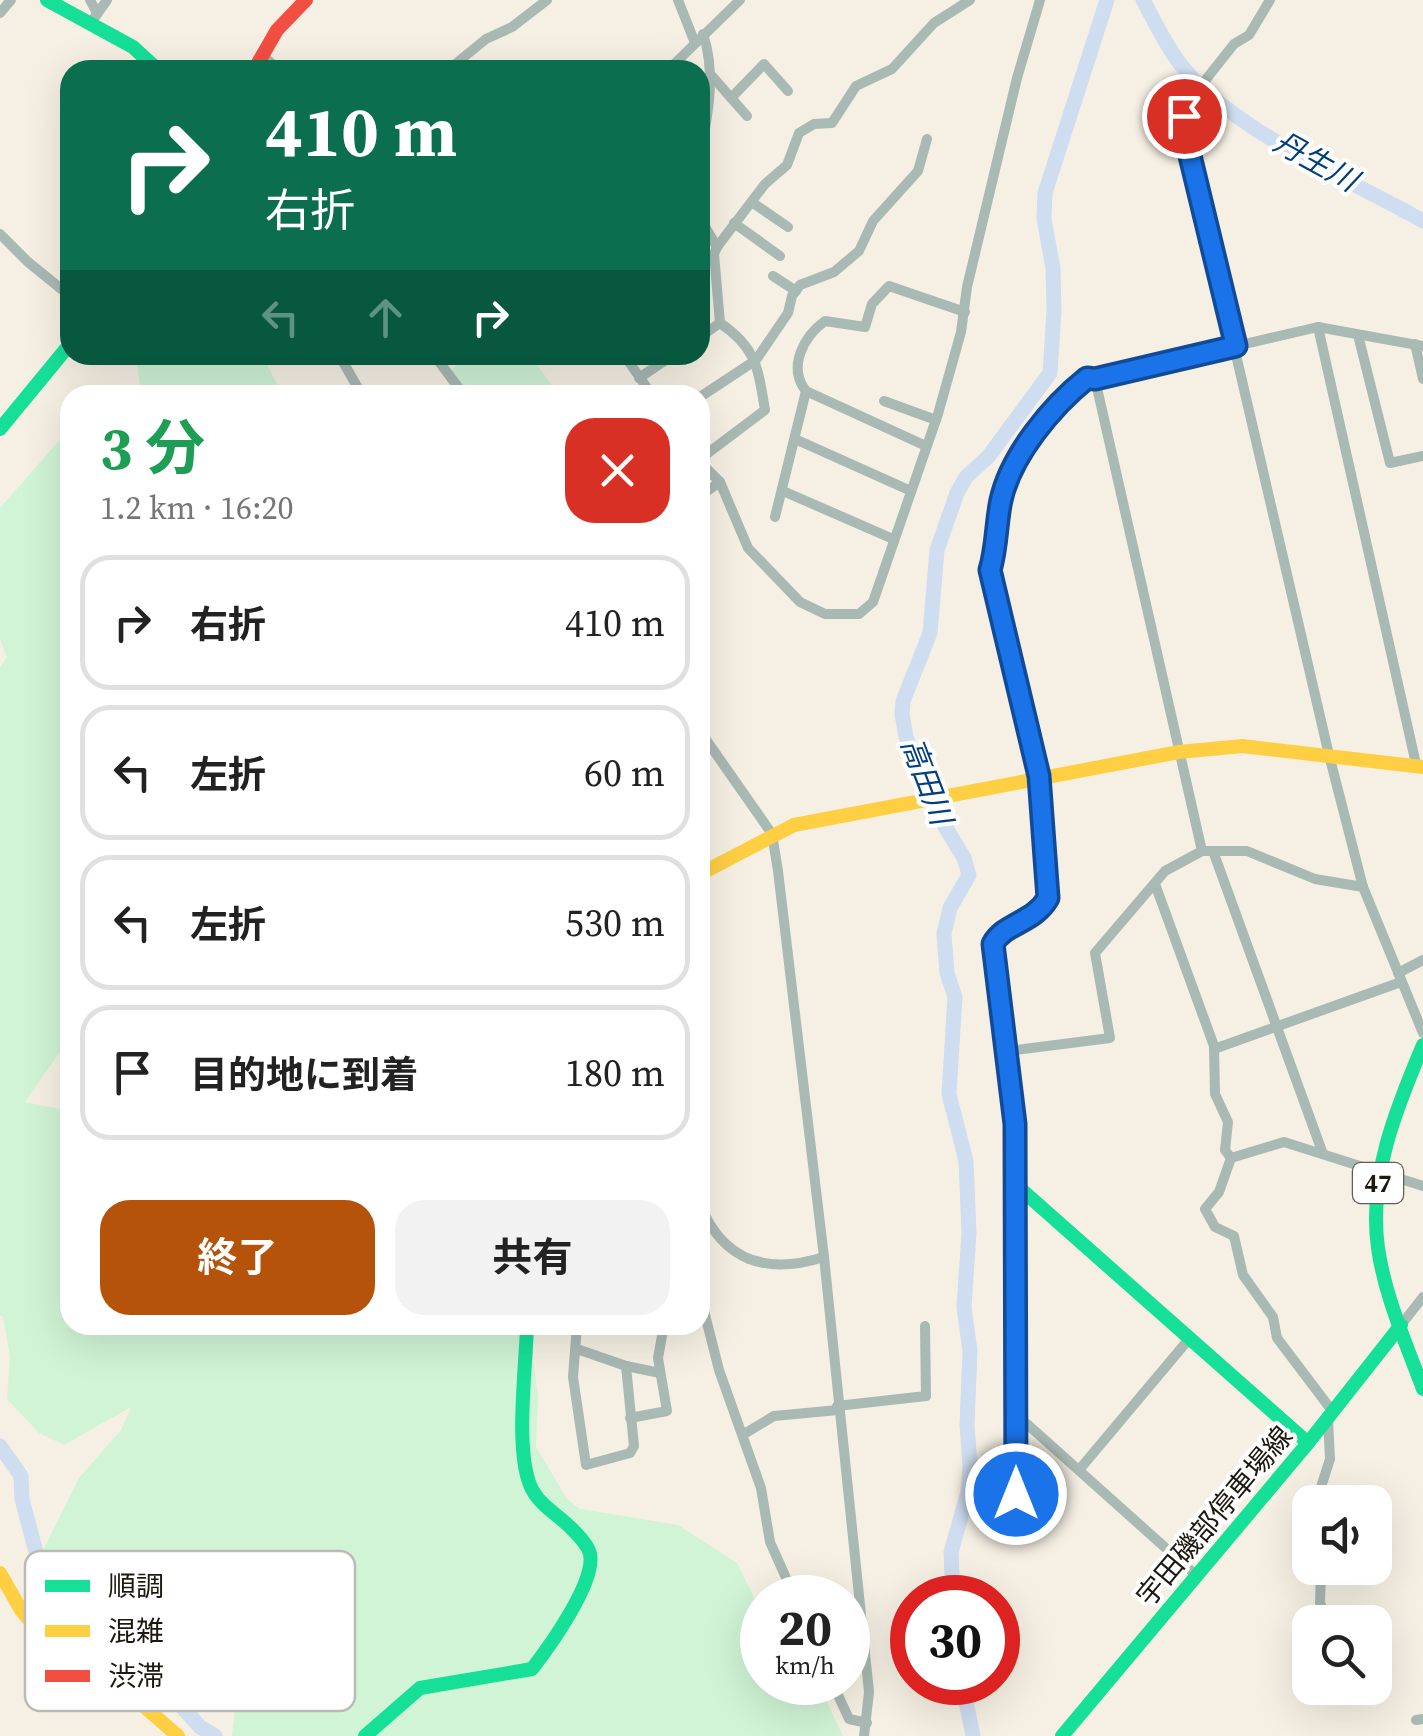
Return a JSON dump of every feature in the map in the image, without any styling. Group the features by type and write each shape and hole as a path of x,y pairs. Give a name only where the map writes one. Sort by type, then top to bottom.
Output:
{"street":[{"path":"0,14 12,0"},
{"path":"47,0 93,19 147,60"},
{"path":"90,0 93,19"},
{"path":"93,19 108,0"},
{"path":"258,60 277,30 306,0"},
{"path":"460,60 547,0"},
{"path":"678,0 710,54 710,74 747,116"},
{"path":"678,60 740,0"},
{"path":"720,324 714,254 765,184 792,159 799,133 814,124 832,123 856,86 892,69 934,22 970,0"},
{"path":"710,471 720,482 748,548 800,602 825,614 859,614 873,602 936,420 966,312 967,288 1008,113 1040,0"},
{"path":"1270,0 1249,35 1234,44 1188,102 1184,131 1363,887 1423,1034"},
{"path":"261,54 268,60"},
{"path":"731,98 764,64 788,91"},
{"path":"710,390 756,360 788,314 796,290 808,279 822,279 846,265 859,250 874,222 918,171 927,139"},
{"path":"753,203 788,227"},
{"path":"734,223 780,256"},
{"path":"0,234 60,288"},
{"path":"710,235 717,247"},
{"path":"773,276 796,290"},
{"path":"926,446 806,390 800,384 798,369 802,347 825,322 865,327 872,304 889,286 966,312"},
{"path":"710,330 720,324"},
{"path":"710,452 766,410 756,360 738,336 720,324"},
{"path":"710,868 794,826 1179,752 1242,746 1419,766 1318,327"},
{"path":"1016,1532 1015,1124 993,944 998,934 1022,924 1042,909 1048,898 1039,776 990,570 998,542 1002,500 1012,470 1038,431 1087,378 1318,327 1419,345 1423,378"},
{"path":"1358,334 1390,462 1423,456"},
{"path":"0,429 60,356"},
{"path":"631,365 644,385"},
{"path":"639,378 658,365"},
{"path":"1095,379 1179,752 1208,851 1323,1154"},
{"path":"776,516 806,390"},
{"path":"884,401 936,420"},
{"path":"795,439 911,491"},
{"path":"710,489 720,482"},
{"path":"782,490 893,539"},
{"path":"710,745 772,834 824,1257 869,1692 864,1736"},
{"path":"1008,1051 1110,1038 1096,953 1165,871 1208,851 1247,851 1316,879 1363,887"},
{"path":"1155,884 1214,1050 1216,1094 1228,1122 1224,1150 1230,1158"},
{"path":"1214,1050 1399,978 1423,960"},
{"name":"47","path":"1423,1045 1391,1126 1380,1172 1376,1216 1379,1252 1423,1389"},
{"path":"1230,1158 1284,1142 1423,1186"},
{"path":"1230,1158 1219,1192 1205,1209 1214,1227 1234,1236 1243,1275 1272,1317 1277,1338 1330,1415 1330,1459 1322,1485"},
{"path":"1015,1184 1308,1443"},
{"path":"710,1219 724,1240 754,1263 800,1264 824,1257"},
{"path":"1401,1325 1423,1297"},
{"name":"宇田磯部停車場線","path":"1064,1735 1308,1443 1401,1325"},
{"path":"744,1434 774,1416 926,1396 925,1326"},
{"path":"710,1334 762,1488 770,1542 784,1575"},
{"path":"365,1736 420,1688 532,1668 560,1631 581,1588 590,1562 588,1550 529,1484 527,1335"},
{"path":"577,1335 573,1377 586,1465 630,1453 634,1446 626,1366"},
{"path":"630,1418 667,1411 658,1358 662,1335"},
{"path":"1078,1470 1188,1339"},
{"path":"576,1349 660,1373"},
{"path":"1027,1424 1198,1576"},
{"path":"0,1573 25,1615"},
{"path":"842,1705 849,1720 867,1723"},
{"path":"149,1711 178,1736"}],"green space":[{"path":"137,365 267,365 278,385 140,385"},
{"path":"458,365 537,365 552,385 457,385 448,372"},
{"path":"60,439 60,1052 25,1102 60,1109 60,1335 529,1335 538,1396 536,1447 567,1499 580,1509 678,1525 737,1563 743,1575 740,1705 828,1705 843,1736 232,1736 235,1711 355,1711 355,1551 42,1551 79,1478 121,1430 131,1407 64,1445 39,1433 7,1399 10,1357 0,1315 0,667 7,657 0,639 0,508"}],"waterway":[{"name":"高田川","path":"952,1575 951,1552 968,1492 970,1466 970,1351 964,1307 969,1233 966,1161 949,1094 955,997 947,973 944,934 950,908 969,875 964,858 935,810 906,737 903,701 930,633 937,550 957,493 1050,373 1053,268 1044,219 1045,193 1107,0"},
{"name":"丹生川","path":"1143,0 1178,61 1216,100 1271,139 1423,221"},
{"path":"0,1446 21,1476 22,1499 36,1551"},
{"name":"高田川","path":"967,1705 973,1736"},
{"path":"186,1711 215,1736"}],"traffic: fast":[{"path":"47,0 133,47 147,60"},
{"path":"0,429 60,356"},
{"path":"1423,1045 1387,1144 1376,1222 1386,1284 1423,1389"},
{"path":"1015,1184 1308,1443"},
{"path":"1062,1736 1308,1443 1401,1325"},
{"path":"365,1736 420,1688 532,1669 570,1614 586,1581 590,1566 587,1547 538,1498 526,1469 522,1429 527,1335"}],"traffic: slow":[{"path":"710,869 794,825 1179,752 1242,746 1423,767"},
{"path":"0,1573 25,1615"},
{"path":"149,1711 178,1736"}],"traffic: jam":[{"path":"260,60 277,30 306,0"}],"route":[{"path":"1016,1494 1015,1124 993,944 998,934 1022,924 1042,909 1048,898 1048,878 1039,776 990,570 998,542 1002,500 1012,470 1038,431 1077,386 1087,378 1236,346 1184,131 1184,116"}]}
